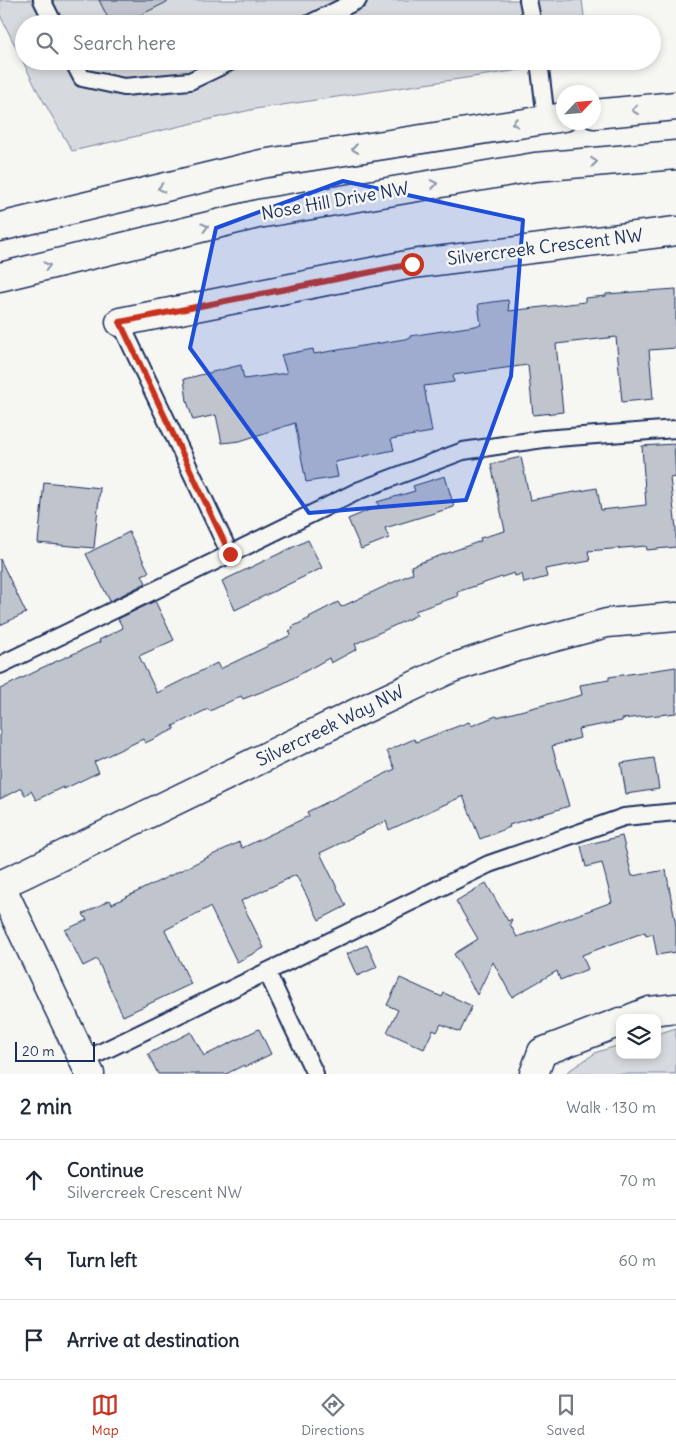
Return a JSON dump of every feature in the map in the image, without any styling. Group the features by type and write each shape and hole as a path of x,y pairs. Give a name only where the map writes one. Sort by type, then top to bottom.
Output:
{"street":[{"path":"601,113 676,106"},
{"path":"0,226 261,164 555,118"},
{"name":"Nose Hill Drive NW","path":"0,277 258,214 535,167 676,155"},
{"name":"Silvercreek Crescent NW","path":"120,322 412,264 676,231"},
{"name":"Silvercreek Way NW","path":"0,885 452,668 510,649 607,623 676,617"},
{"path":"0,885 86,1068"},
{"path":"642,1014 650,1011 676,1008"},
{"path":"534,1074 542,1052 616,1024"}],"lane":[{"path":"42,0 50,15"},
{"path":"327,15 358,0"},
{"path":"528,0 531,15"},
{"path":"78,70 82,78 124,87 190,81 213,70"},
{"path":"542,70 555,118"},
{"path":"120,322 230,554"},
{"path":"0,665 360,490 463,451 543,439 676,429"},
{"path":"86,1068 267,972 489,864 624,817 676,812"},
{"path":"267,972 315,1074"}],"highlighted area":[{"path":"343,181 523,220 511,376 466,500 309,513 190,348 216,228"}],"shaded area":[{"path":"0,0 582,0 584,15 15,15 15,45 0,15"},
{"path":"27,70 520,70 255,109 72,151"},
{"path":"676,1028 676,1074 567,1074 567,1072 597,1052 616,1046 616,1059 661,1059 661,1033"}],"building":[{"path":"99,0 171,0 140,15 106,15"},
{"path":"676,289 676,348 649,350 653,399 622,402 616,337 556,344 563,412 533,415 528,365 453,375 454,382 424,386 432,432 391,439 394,450 335,462 338,477 306,482 295,423 240,441 222,443 216,415 193,420 187,401 184,379 241,365 244,379 287,373 281,355 313,349 314,354 481,325 478,304 508,300 509,311 585,302 585,298 606,296 606,294"},
{"path":"674,444 676,477 670,478 676,528 676,547 647,550 646,546 588,551 590,561 545,569 547,577 524,583 522,574 515,576 514,573 457,592 458,596 415,611 417,615 355,644 357,649 331,663 329,658 284,683 243,699 241,696 210,711 208,709 173,726 175,729 145,743 143,739 94,762 99,772 64,789 63,787 36,800 31,791 25,795 21,788 0,799 0,689 39,669 100,642 99,640 123,628 118,619 155,601 174,640 139,656 157,693 217,663 220,669 291,635 289,631 293,629 292,627 338,602 341,607 413,573 411,566 481,541 480,538 505,531 491,464 521,457 530,500 597,488 601,510 646,505 642,446"},
{"path":"445,476 454,507 385,528 389,538 361,549 348,519 379,506 377,502 415,491 413,486"},
{"path":"44,482 100,488 94,548 38,543"},
{"path":"129,532 149,572 142,575 146,583 110,601 86,554"},
{"path":"308,540 322,568 235,610 222,581"},
{"path":"0,559 26,613 0,625"},
{"path":"676,667 676,713 622,719 622,721 578,729 580,738 552,746 569,806 509,825 510,827 480,839 463,796 389,830 386,821 320,853 346,906 319,920 296,875 241,901 264,948 237,962 210,907 165,930 191,984 123,1016 97,959 83,966 65,930 87,920 83,914 110,900 112,904 239,842 242,848 309,816 307,812 395,769 387,751 414,739 416,742 469,722 471,726 496,716 582,695 580,685 609,680 609,677"},
{"path":"654,758 659,789 626,794 621,763"},
{"path":"622,836 632,876 666,870 676,926 676,952 657,955 653,934 646,936 645,932 582,955 588,969 560,980 557,971 512,997 493,962 477,995 454,954 478,939 456,901 486,883 508,921 512,919 510,924 517,937 612,902 602,863 586,867 581,846"},
{"path":"367,945 377,967 357,976 347,954"},
{"path":"400,978 442,997 444,993 472,1006 460,1032 441,1024 437,1032 433,1030 424,1049 387,1032 398,1010 387,1005"},
{"path":"259,1029 271,1054 226,1074 158,1074 148,1054 191,1032 204,1056"}],"route":[{"path":"230,554 120,322 412,264"}]}
